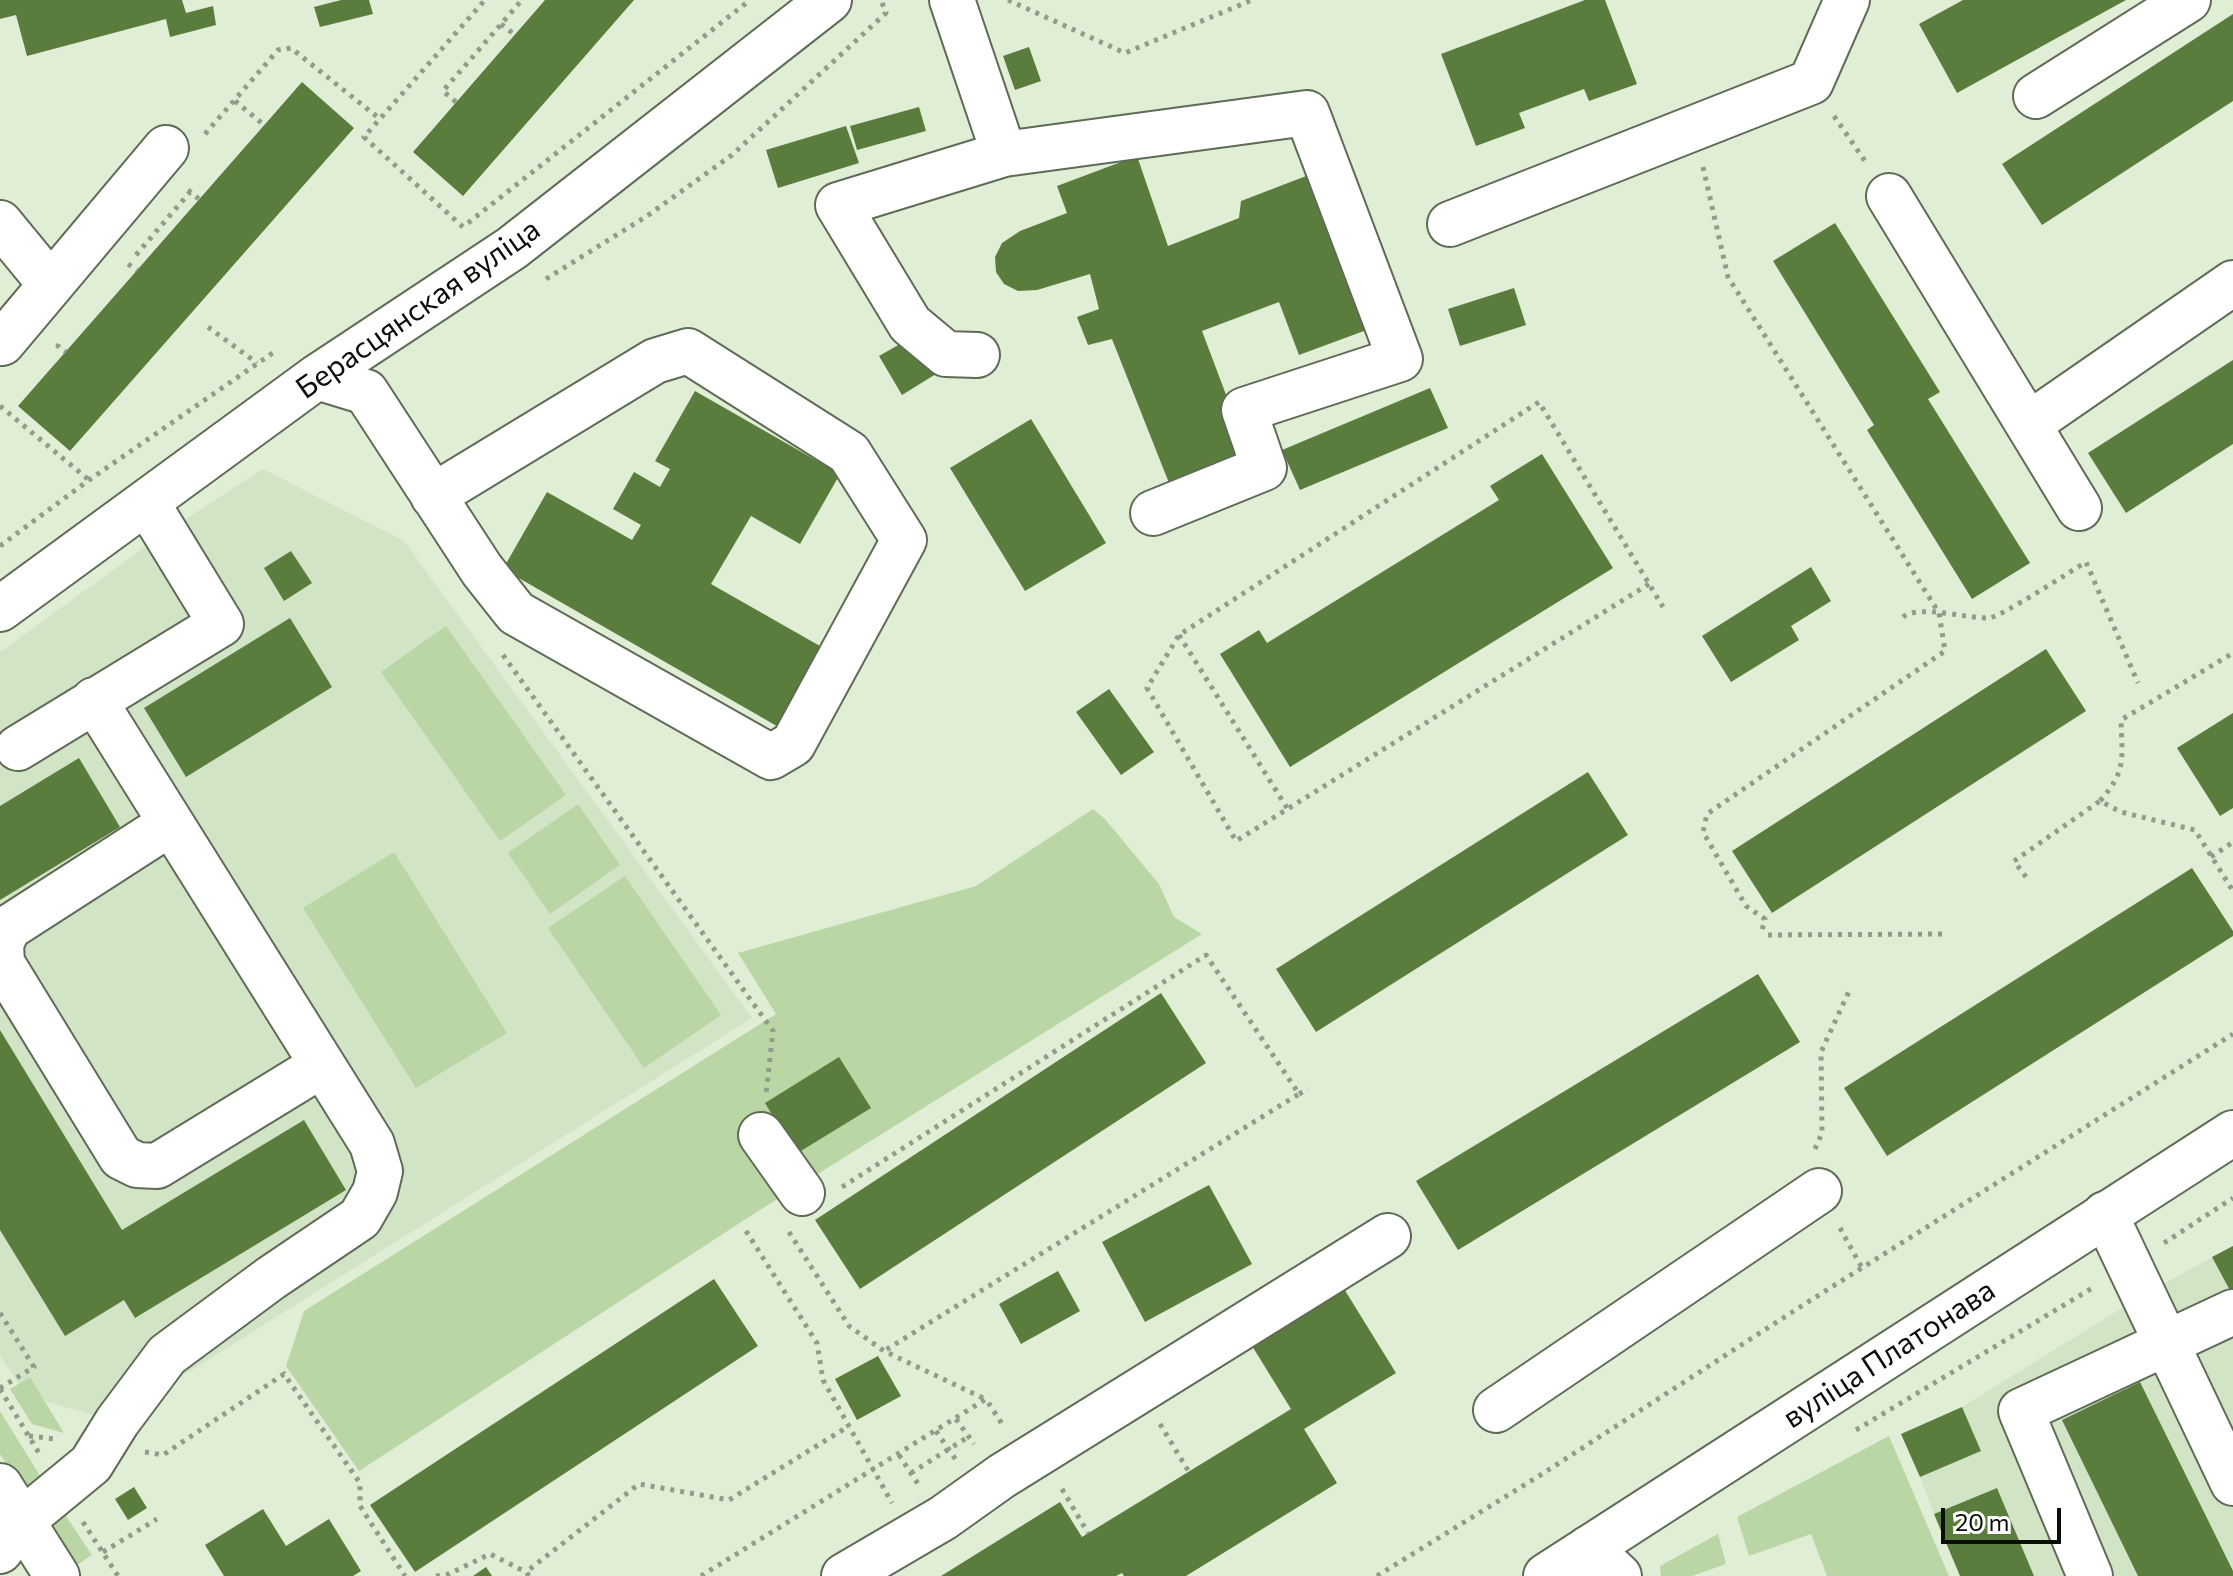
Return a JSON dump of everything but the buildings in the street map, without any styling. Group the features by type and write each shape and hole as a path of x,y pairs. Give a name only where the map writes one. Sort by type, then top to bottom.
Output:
{"street":[{"name":"Берасцянская вуліца","path":"0,609 317,377 512,248 829,0"},
{"path":"952,0 1004,154"},
{"path":"1450,224 1811,82 1847,0"},
{"path":"2036,96 2188,0"},
{"path":"977,355 946,354 910,324 838,205 1004,154 1307,113 1400,359 1244,410 1264,468 1153,513"},
{"path":"2,343 166,148"},
{"path":"1889,196 2079,508"},
{"path":"0,223 51,285"},
{"path":"2029,424 2233,283"},
{"path":"317,377 366,392 433,496 482,570 516,613 771,757 793,744 904,540 849,453 688,351 655,361 433,496"},
{"path":"18,748 221,624 147,503"},
{"path":"57,1576 8,1519 91,1464 167,1355 271,1278 360,1218 375,1192 380,1171 372,1144 94,700"},
{"path":"171,823 8,928 1,944 2,963 121,1157 137,1165 157,1166 322,1065"},
{"name":"вуліца Платонава","path":"1546,1576 1604,1562 2105,1214 2233,1133"},
{"path":"761,1135 808,1203"},
{"path":"1496,1410 1819,1191"},
{"path":"2105,1214 2233,1483"},
{"path":"844,1576 943,1518 977,1492 1041,1470 1388,1236"},
{"path":"2090,1576 2021,1411 2233,1312"}],"path":[{"path":"463,227 364,137 485,0"},
{"path":"456,102 443,91 522,0"},
{"path":"450,235 750,0"},
{"path":"1008,0 1125,53 1252,0"},
{"path":"501,24 515,35"},
{"path":"1811,82 1889,196"},
{"path":"235,101 264,125"},
{"path":"1706,187 1728,277 1939,613 1945,651 1707,814 1703,832 1746,906 1765,919 1762,930"},
{"path":"167,219 190,192"},
{"path":"128,264 137,270"},
{"path":"208,327 257,363"},
{"path":"0,546 89,480 283,346"},
{"path":"1649,584 1236,841 1147,688 1179,635 1539,402 1663,607"},
{"path":"0,406 89,480"},
{"path":"1903,617 1908,613 1939,613 1993,618 2086,562 2138,683"},
{"path":"1179,635 1287,808"},
{"path":"2026,877 2014,861 2100,801 2113,786 2122,770 2121,720 2233,653"},
{"path":"503,655 773,1031 761,1135"},
{"path":"2100,801 2121,812 2195,830 2233,891"},
{"path":"2211,857 2233,842"},
{"path":"1768,935 1947,934"},
{"path":"1088,1533 986,1399 884,1351 849,1326 808,1203 1206,955 1299,1094"},
{"path":"1850,989 1821,1052 1822,1133 1806,1169 1862,1268"},
{"path":"1377,1576 2233,1034"},
{"path":"884,1351 1308,1089"},
{"path":"1847,1436 2129,1265 2233,1198"},
{"path":"746,1231 817,1343 823,1380 910,1537"},
{"path":"0,1313 34,1367 0,1388"},
{"path":"103,1444 163,1455 284,1374 360,1483 360,1506 405,1576"},
{"path":"701,1576 986,1399"},
{"path":"1157,1418 1189,1472"},
{"path":"436,1576 449,1574 490,1554 527,1574 639,1484 729,1500 849,1426"},
{"path":"911,1473 968,1437"},
{"path":"103,1552 157,1519"}],"shaded area":[{"path":"263,469 404,541 752,1018 165,1387 117,1422 27,1396 0,1356 0,652 164,533"},
{"path":"446,626 566,795 500,841 381,672"},
{"path":"578,804 620,865 550,914 508,853"},
{"path":"1093,809 1105,819 1159,884 1174,917 1202,934 752,1215 359,1471 286,1366 304,1311 776,1014 738,953 976,886"},
{"path":"394,852 507,1033 416,1088 303,908"},
{"path":"625,876 721,1015 644,1068 548,928"},
{"path":"2233,1246 2233,1576 2034,1576 1997,1488 1934,1514 1920,1477 1981,1451 1962,1407 2143,1295"},
{"path":"30,1377 64,1433 32,1424 10,1389"},
{"path":"0,1411 42,1479 31,1486 20,1485 0,1454"},
{"path":"1889,1436 1949,1576 1827,1576 1811,1534 1749,1556 1737,1517"},
{"path":"58,1504 92,1555 71,1569 45,1530"},
{"path":"1718,1534 1726,1564 1692,1576 1661,1576 1660,1566"}]}
